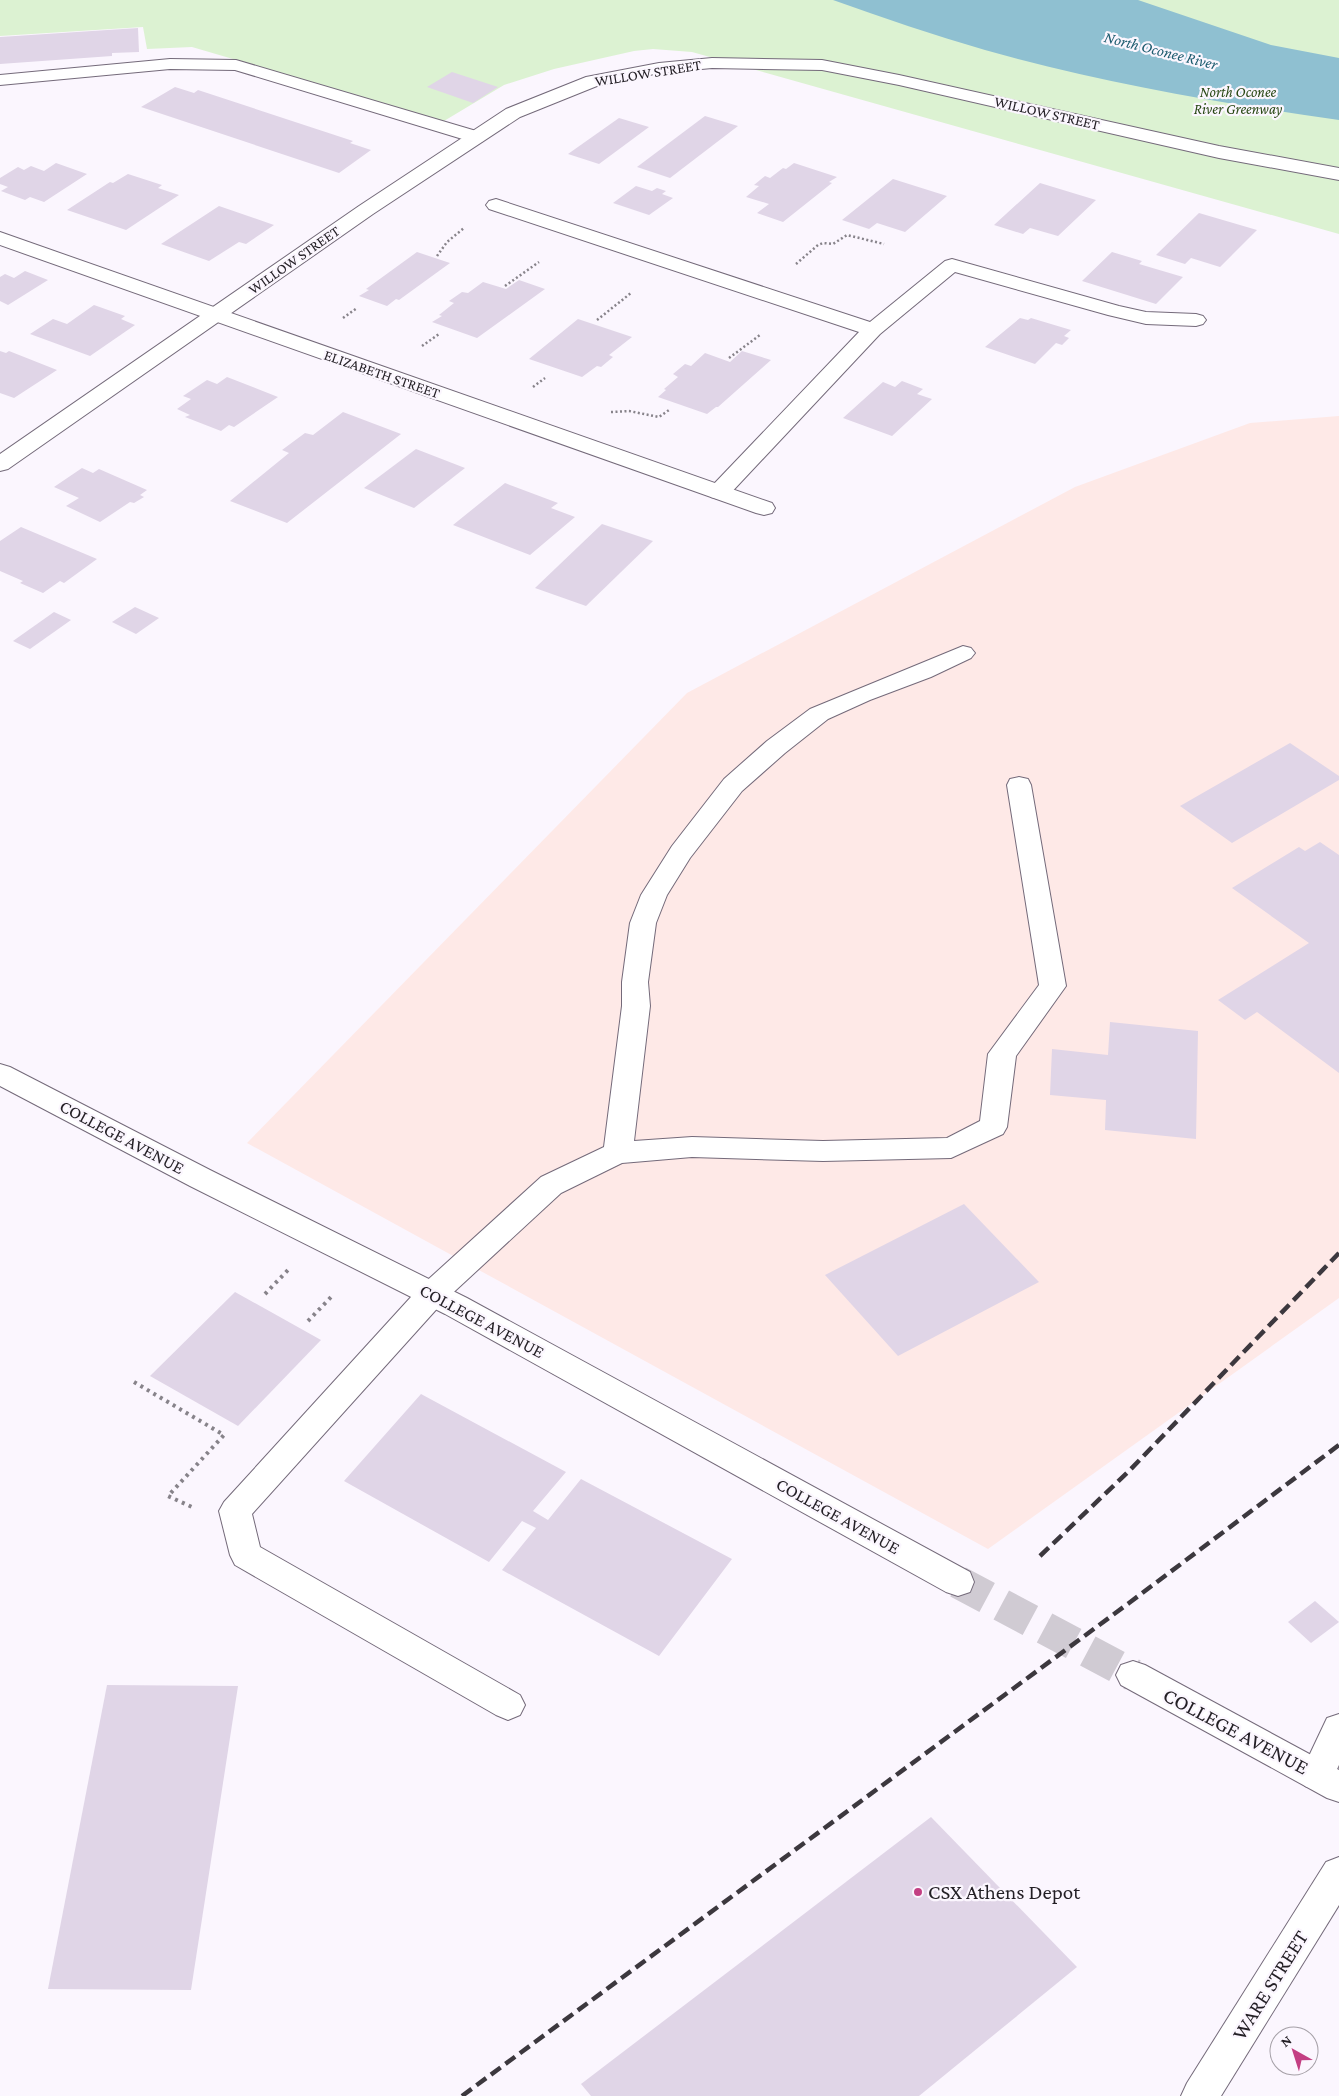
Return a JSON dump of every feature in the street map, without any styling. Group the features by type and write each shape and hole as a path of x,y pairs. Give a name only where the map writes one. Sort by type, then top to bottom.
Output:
{"street":[{"name":"WILLOW STREET","path":"0,464 214,315 513,113 592,82 659,68 712,63 822,65 899,80 1218,152 1339,174"},
{"path":"0,80 170,64 236,65 476,137"},
{"path":"496,205 873,330"},
{"name":"ELIZABETH STREET","path":"0,238 764,508"},
{"path":"719,492 873,330 952,265 1146,318 1196,320"},
{"path":"618,1152 636,1006 634,982 643,923 654,895 681,852 733,785 776,747 819,714 861,695 923,672 963,653"},
{"path":"508,1705 246,1555 235,1511 432,1294 550,1185 618,1152 692,1147 823,1151 952,1148 993,1127 1002,1054 1053,986 1020,785"},
{"name":"COLLEGE AVENUE","path":"0,1074 200,1178 432,1294 958,1582"},
{"name":"COLLEGE AVENUE","path":"1133,1675 1328,1781"},
{"path":"1328,1781 1339,1729"},
{"name":"WARE STREET","path":"1200,2096 1339,1874"}],"path":[{"path":"437,256 447,242 464,228"},
{"path":"796,265 818,245 824,243 833,244 847,235 884,244"},
{"path":"505,286 539,262"},
{"path":"597,320 631,293"},
{"path":"729,358 760,335"},
{"path":"265,1294 288,1270"},
{"path":"308,1321 335,1293"},
{"path":"134,1382 224,1435 168,1496 188,1506 235,1511"}],"shaded area":[{"path":"1339,416 1339,1298 988,1549 247,1143 687,693 1075,487 1250,423"}],"green space":[{"name":"North Oconee River Greenway","path":"0,0 1339,0 1339,234 692,52 653,49 634,51 554,69 504,85 444,121 192,47 147,49 143,27 0,36"}],"water":[{"name":"North Oconee River","path":"833,0 1138,0 1271,45 1339,58 1339,120 1161,91 1029,62 909,26"}],"building":[{"path":"138,28 139,52 112,53 112,56 0,64 0,37"},
{"path":"452,72 498,87 473,103 427,87"},
{"path":"175,87 194,93 198,90 353,141 350,143 371,150 339,173 141,107"},
{"path":"705,116 738,126 670,178 637,167"},
{"path":"619,118 649,127 599,164 568,154"},
{"path":"56,163 87,174 44,202 30,197 25,200 1,191 8,187 0,184 0,178 18,167 24,170 31,166 44,171"},
{"path":"794,163 837,177 783,222 757,213 769,204 746,197 759,186 754,185 765,176 770,178 783,168 786,169"},
{"path":"128,174 162,185 158,188 179,195 126,230 67,210 110,182 113,183"},
{"path":"893,179 947,196 905,232 877,223 869,229 842,220"},
{"path":"1040,183 1096,200 1058,236 1030,228 1023,234 994,225"},
{"path":"636,186 652,191 657,188 666,191 662,194 673,198 649,215 613,203"},
{"path":"219,206 274,225 246,244 239,242 209,261 161,244"},
{"path":"1199,213 1257,230 1220,267 1191,258 1185,264 1156,255"},
{"path":"417,252 450,263 399,300 396,299 387,306 359,296 369,290 366,289"},
{"path":"1112,252 1142,261 1139,264 1183,277 1156,304 1082,281"},
{"path":"25,271 48,280 8,305 0,301 0,277 5,274 14,278"},
{"path":"519,280 545,289 477,338 432,322 442,316 439,315 454,303 449,301 462,292 468,293 483,282 506,289"},
{"path":"94,305 125,316 121,319 135,325 90,356 30,334 53,319 67,324"},
{"path":"1020,318 1028,320 1031,318 1071,330 1064,336 1069,338 1062,345 1056,343 1035,364 985,347"},
{"path":"578,319 632,337 609,355 613,357 601,367 597,366 582,377 529,359"},
{"path":"0,351 6,353 9,351 57,370 14,398 0,393"},
{"path":"742,351 771,360 718,407 707,414 658,397 678,377 673,374 685,364 691,366 705,353 730,362"},
{"path":"227,377 278,397 234,427 229,425 221,431 185,417 190,415 177,409 191,399 183,396 207,380 217,384"},
{"path":"902,381 923,389 917,394 932,399 892,436 843,418 883,382 895,387"},
{"path":"343,412 401,434 287,523 230,501 289,453 282,450 305,433 313,435"},
{"path":"416,449 465,468 414,508 364,488"},
{"path":"82,468 93,473 99,469 147,490 140,495 144,497 134,503 130,502 100,522 66,506 79,498 54,487"},
{"path":"505,483 558,503 551,508 575,517 530,555 453,525"},
{"path":"602,524 653,541 586,606 535,588"},
{"path":"21,527 97,559 64,583 60,581 43,593 20,583 23,581 0,571 0,541"},
{"path":"135,607 159,618 136,634 112,622"},
{"path":"54,612 71,620 30,649 13,641"},
{"path":"1290,743 1339,776 1339,780 1232,843 1180,806"},
{"path":"1320,842 1339,855 1339,1073 1257,1012 1245,1020 1218,1000 1309,943 1232,888 1299,847 1305,851"},
{"path":"1110,1022 1198,1031 1196,1139 1105,1130 1106,1100 1050,1095 1052,1049 1108,1055"},
{"path":"964,1204 1039,1282 898,1356 825,1275"},
{"path":"235,1292 321,1340 238,1426 150,1376"},
{"path":"421,1394 566,1472 533,1511 548,1520 581,1479 732,1559 659,1656 502,1570 536,1528 522,1521 489,1562 344,1481"},
{"path":"1315,1601 1339,1622 1311,1643 1288,1622"},
{"path":"107,1685 238,1686 191,1990 48,1989"},
{"name":"CSX Athens Depot","path":"931,1817 1077,1967 919,2096 591,2096 581,2084"}],"tunnel":[{"path":"958,1582 1133,1675"}],"railway":[{"path":"1040,1556 1130,1470 1339,1253"},
{"path":"462,2096 1129,1603 1339,1445"}],"place":[{"name":"CSX Athens Depot","path":"918,1892"}]}
